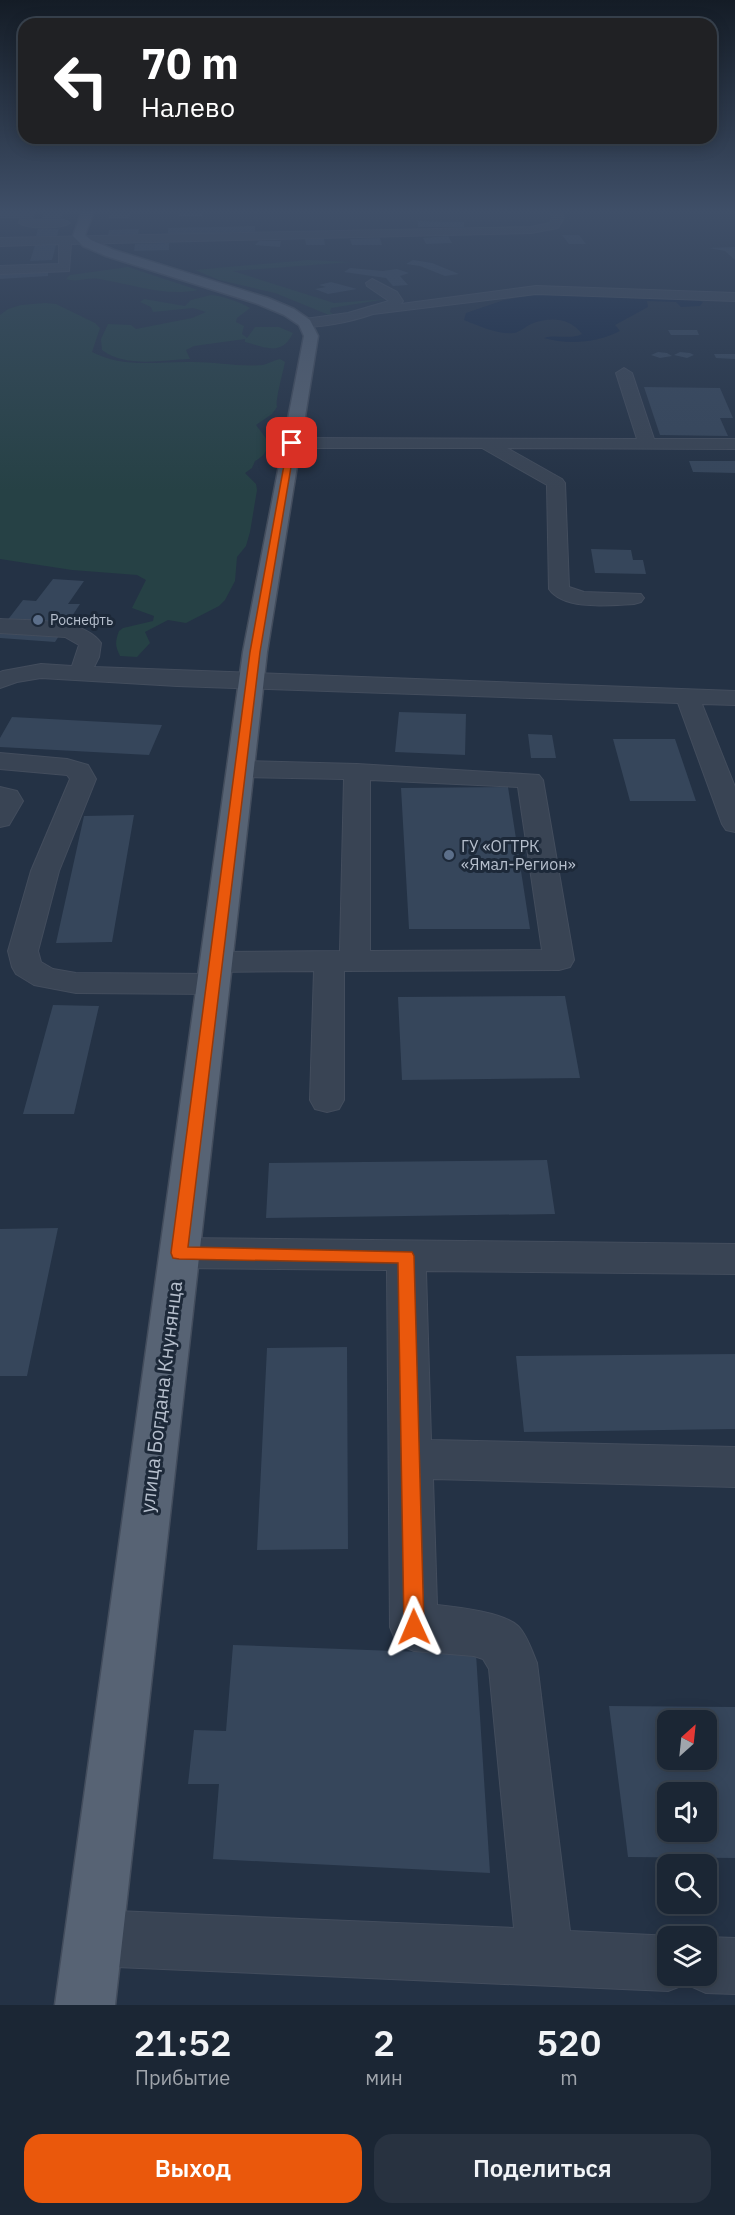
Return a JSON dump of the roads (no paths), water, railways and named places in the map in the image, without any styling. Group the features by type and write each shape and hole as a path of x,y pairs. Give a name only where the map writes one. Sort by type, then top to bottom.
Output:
{"main road":[{"path":"271,305 289,312 305,323"},
{"name":"улица Богдана Кнунянца","path":"85,2005 252,681 310,341 310,330 305,323"}],"street":[{"path":"305,323 336,319 391,305"},
{"path":"376,310 419,305"},
{"path":"624,373 646,444"},
{"path":"292,443 735,444"},
{"path":"485,443 556,483 560,589 562,592 578,597 634,598"},
{"path":"0,626 70,631 90,643 88,657 80,674"},
{"path":"0,668 80,674 735,698"},
{"path":"0,681 11,676 41,671"},
{"path":"687,697 726,776 735,824"},
{"path":"0,761 67,767 79,770 83,779 45,871 23,951 27,967 45,978 76,983 342,961 559,960 530,780 241,769"},
{"path":"327,1100 342,961 357,772"},
{"path":"0,795 8,797 10,801 0,819"},
{"path":"179,1253 735,1259"},
{"path":"406,1256 414,1627 474,1632 500,1642 513,1663 544,1956"},
{"path":"411,1459 735,1467"},
{"path":"93,1938 657,1961"},
{"path":"717,1965 735,1966"}],"water":[{"path":"491,305 648,305 648,307 615,325 620,331 582,342 563,342 544,338 573,337 582,334 571,324 558,320 538,322 516,332 502,333 464,320 466,313"},
{"path":"679,305 701,305 700,306 681,307"}],"place":[{"name":"Роснефть","path":"38,620"},
{"name":"ГУ «ОГТРК «Ямал-Регион»","path":"449,855"}]}
